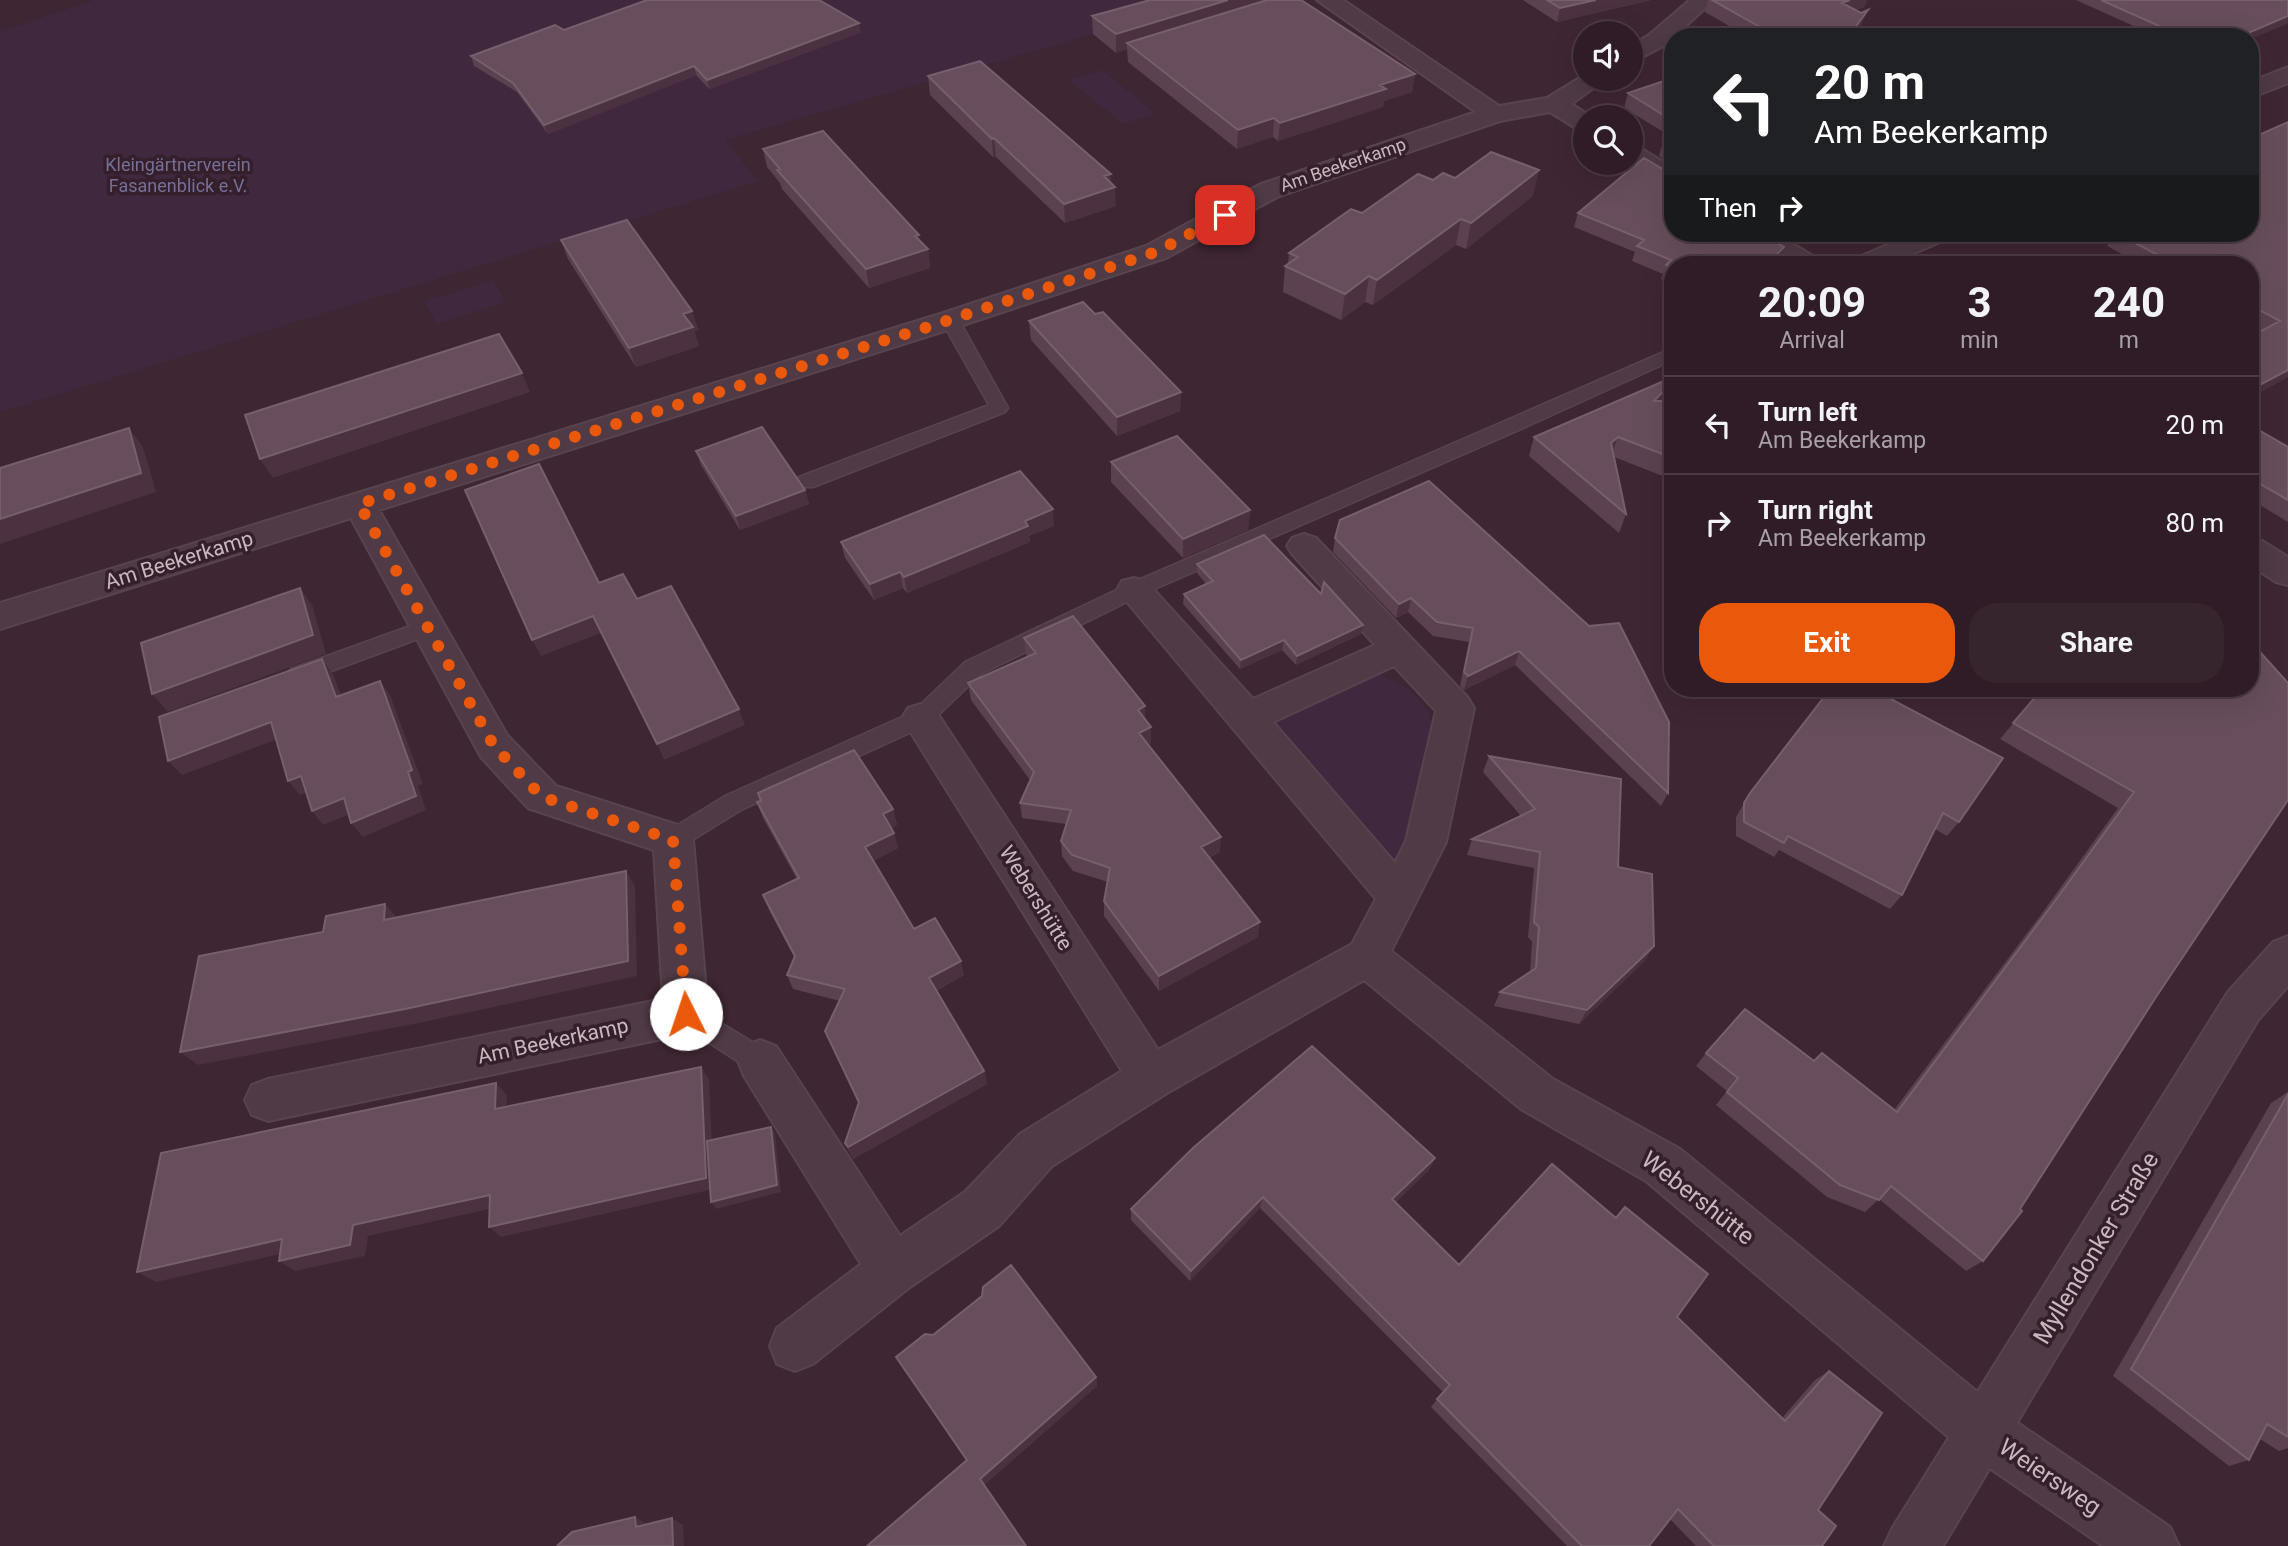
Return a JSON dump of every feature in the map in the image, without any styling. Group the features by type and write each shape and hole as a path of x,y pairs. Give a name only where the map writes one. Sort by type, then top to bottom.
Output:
{"street":[{"path":"1328,0 1495,114"},
{"path":"1671,28 1703,0"},
{"path":"1643,49 1664,34"},
{"path":"2259,87 2288,74"},
{"name":"Am Beekerkamp","path":"0,616 950,320 1156,252 1270,190 1495,114 1554,104 1575,91"},
{"path":"1554,104 1573,116"},
{"path":"1643,160 1664,173"},
{"path":"1771,242 1793,256"},
{"path":"1885,256 1917,242"},
{"path":"359,504 494,746 542,797 673,840 686,1014"},
{"path":"795,1346 893,1270 982,1209 1035,1150 1151,1078 1367,957 1426,842 1455,708 1304,547"},
{"path":"2259,555 2288,573"},
{"path":"1134,590 1397,895"},
{"path":"1247,718 1401,648"},
{"name":"Webershütte","path":"921,718 1151,1078"},
{"name":"Myllendonker Straße","path":"1912,1546 2244,1006 2288,955"},
{"name":"Webershütte","path":"1367,957 1537,1094 1663,1165 1984,1432"},
{"name":"Am Beekerkamp","path":"268,1100 686,1014"},
{"path":"760,1061 893,1270"},
{"name":"Weiersweg","path":"1984,1432 2151,1546"}],"lane":[{"path":"806,482 999,408 950,320"},
{"path":"673,840 733,803 921,718 973,668 1134,590 1511,427 1664,357"},
{"path":"276,684 428,628"},
{"path":"686,1014 760,1061"}],"green space":[{"name":"Kleingärtnerverein Fasanenblick e.V.","path":"94,0 1212,0 725,140 758,181 0,412 0,32"},
{"path":"1102,70 1156,113 1123,124 1069,80"},
{"path":"493,280 506,302 437,324 424,302"},
{"path":"1378,674 1416,695 1427,710 1435,733 1406,853 1398,861 1387,859 1275,732 1276,713 1356,677"}],"building":[{"path":"647,0 819,0 859,23 707,80 694,66 544,125 513,83 471,56 555,25 564,30"},
{"path":"1150,0 1228,0 1116,34 1092,16"},
{"path":"1267,0 1301,0 1415,74 1380,85 1386,89 1280,123 1274,118 1238,130 1127,43"},
{"path":"1547,0 1596,0 1560,8"},
{"path":"1712,0 1850,0 1842,3 1861,13 1868,10 1855,28 1762,28"},
{"path":"2101,0 2288,0 2288,16 2259,28 2164,28"},
{"path":"980,61 1111,174 1104,176 1115,187 1064,204 928,76"},
{"path":"1664,81 1664,115 1628,93 1643,91 1643,88"},
{"path":"2288,122 2288,370 2259,385 2259,332 2280,321 2259,310 2259,256 2160,256 2133,242 2259,242 2259,135"},
{"path":"823,131 919,235 915,236 928,249 866,269 777,170 780,169 763,149"},
{"path":"1491,152 1539,170 1471,223 1461,219 1377,280 1369,276 1345,294 1285,266 1298,257 1289,253 1351,209 1362,213 1418,174 1433,180 1443,173 1455,178"},
{"path":"1644,158 1664,170 1664,242 1776,242 1784,247 1776,256 1664,257 1637,246 1644,240 1578,213 1624,175 1643,175"},
{"path":"627,220 692,311 683,314 693,327 629,348 561,240"},
{"path":"1083,302 1095,314 1103,312 1181,392 1117,417 1029,321"},
{"path":"499,334 522,373 260,459 245,415"},
{"path":"1664,381 1664,390 1654,401 1664,401 1664,455 1618,437 1611,443 1626,514 1534,437"},
{"path":"762,427 805,490 736,516 696,451"},
{"path":"129,428 141,473 0,519 0,468"},
{"path":"2259,430 2288,447 2288,500 2259,483"},
{"path":"1177,436 1250,510 1183,539 1111,462"},
{"path":"539,464 599,583 623,574 637,599 671,586 739,709 657,744 593,616 532,640 465,490"},
{"path":"1020,471 1053,509 1025,521 1028,526 904,577 900,572 870,584 841,542"},
{"path":"1429,481 1589,626 1619,623 1669,722 1668,793 1519,651 1468,676 1464,672 1473,628 1437,622 1411,598 1399,604 1335,538 1340,520"},
{"path":"1264,535 1321,594 1324,582 1363,625 1297,656 1284,640 1241,660 1184,594 1213,581 1197,564"},
{"path":"300,588 313,635 152,694 141,643"},
{"path":"1073,616 1145,706 1138,710 1151,727 1139,733 1221,837 1201,847 1260,922 1159,976 1104,901 1110,868 1072,855 1061,841 1071,810 1020,803 1034,772 968,683 1036,653 1024,638"},
{"path":"2259,653 2288,683 2288,800 2156,997 2020,1209 2022,1211 1983,1261 1891,1186 1879,1200 1840,1185 1727,1092 1738,1078 1706,1053 1745,1009 1814,1061 1822,1053 1897,1112 2134,792 2013,723 2035,697 2259,697"},
{"path":"322,659 336,697 380,681 412,770 408,772 416,796 351,823 344,798 312,811 301,776 288,781 271,722 168,761 159,717"},
{"path":"1824,697 1887,697 2003,758 1959,822 1943,813 1902,895 1788,836 1784,843 1744,822 1744,803"},
{"path":"854,750 893,809 883,814 894,833 865,847 914,929 935,918 961,961 929,978 984,1071 848,1147 845,1143 859,1102 825,1031 845,989 787,975 795,956 763,895 799,878 757,802 761,801 758,793"},
{"path":"1489,756 1621,779 1618,867 1652,874 1654,946 1587,1010 1500,992 1536,968 1539,927 1534,922 1540,852 1472,839 1535,809"},
{"path":"626,871 628,961 405,1009 180,1052 199,956 323,932 326,916 385,904 384,920"},
{"path":"1312,1046 1435,1158 1392,1199 1459,1265 1552,1164 1616,1218 1625,1207 1708,1274 1677,1317 1785,1421 1829,1371 1882,1413 1818,1510 1836,1526 1822,1546 1714,1546 1678,1509 1649,1546 1582,1546 1437,1399 1450,1385 1263,1197 1191,1271 1131,1209 1193,1148"},
{"path":"701,1067 706,1178 489,1227 490,1195 353,1225 350,1245 279,1261 282,1239 137,1272 161,1153 496,1083 495,1109"},
{"path":"2288,1094 2288,1437 2267,1424 2249,1460 2131,1369"},
{"path":"771,1127 777,1185 711,1202 707,1141"},
{"path":"1011,1265 1096,1377 980,1479 1026,1546 867,1546 967,1460 896,1357 925,1334 933,1335 982,1296 983,1287"},
{"path":"635,1517 636,1527 672,1518 673,1546 557,1546 572,1532"}],"route":[{"path":"686,1014 673,840 542,797 494,746 359,504 931,326 1156,252 1225,215"}]}
